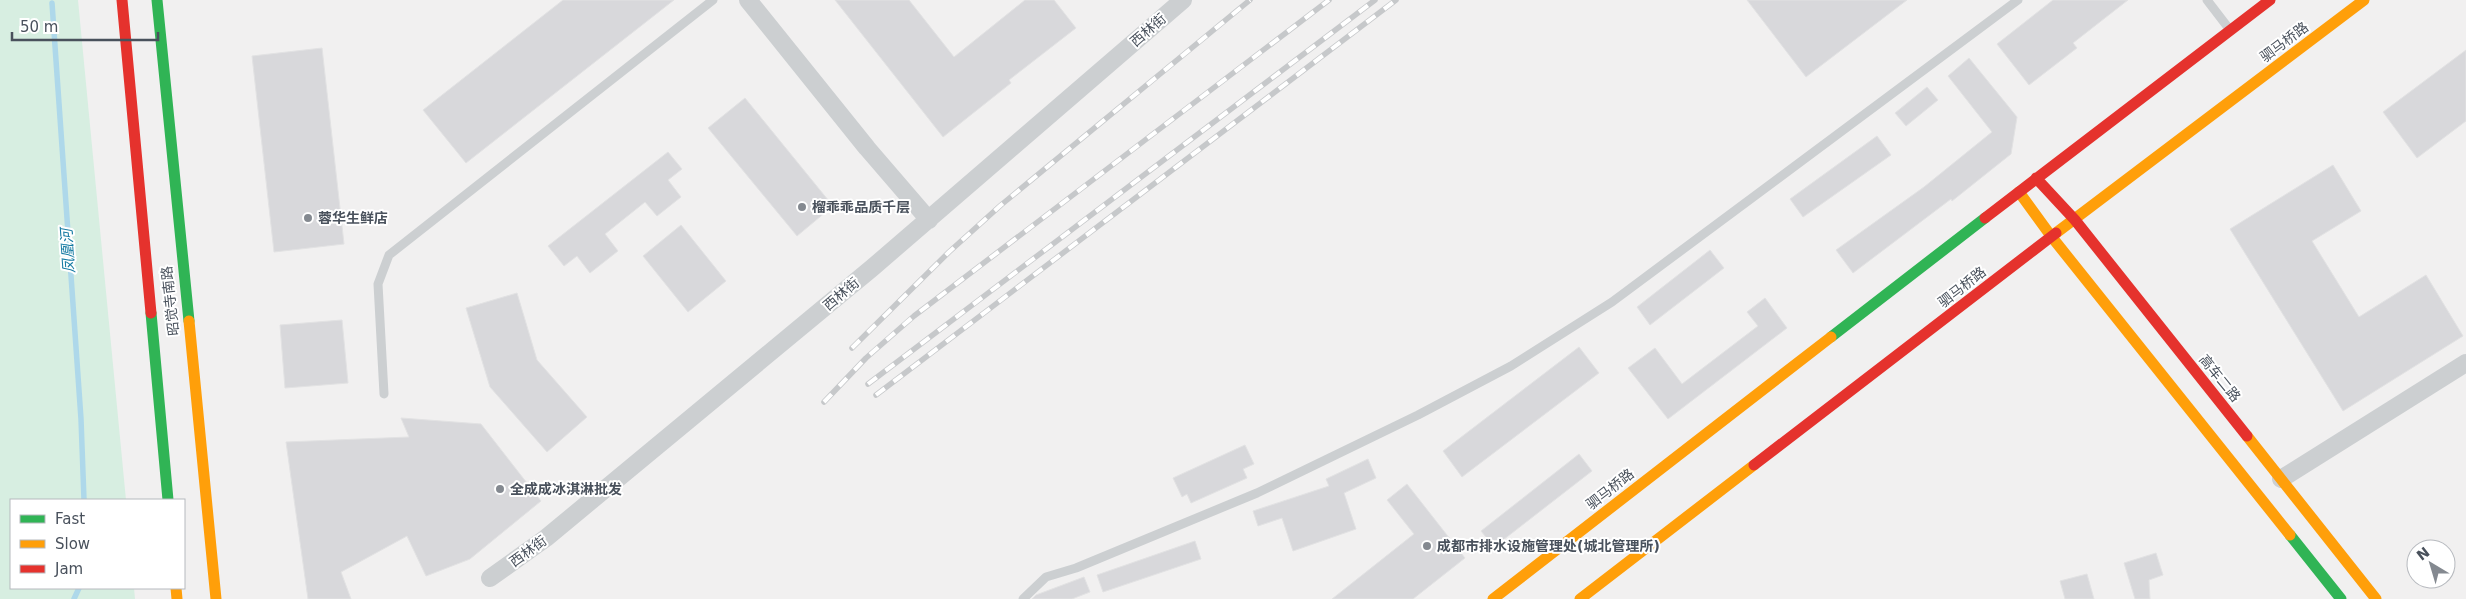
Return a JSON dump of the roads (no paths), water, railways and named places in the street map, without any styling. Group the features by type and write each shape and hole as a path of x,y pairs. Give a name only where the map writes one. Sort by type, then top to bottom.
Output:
{"main road":[{"name":"昭觉寺南路","path":"122,0 168,499"},
{"name":"昭觉寺南路","path":"157,0 184,292 216,599"},
{"name":"驷马桥路","path":"1493,599 2036,178 2270,0"},
{"name":"驷马桥路","path":"1580,599 2051,236 2076,220 2364,0"},
{"name":"高车二路","path":"2036,178 2076,220 2376,599"},
{"path":"2019,192 2051,236 2341,599"}],"street":[{"path":"748,0 867,148 929,220"},
{"name":"西林街","path":"490,578 546,538 929,220 1183,0"},
{"path":"2281,479 2466,363"}],"lane":[{"path":"384,394 378,284 389,255 713,0"},
{"path":"1023,599 1046,577 1076,568 1257,493 1418,415 1511,366 1612,302 2018,0"},
{"path":"2207,0 2230,30"}],"waterway":[{"name":"凤凰河","path":"52,3 81,419 84,499"},
{"name":"凤凰河","path":"74,599 79,589"}],"railway":[{"path":"852,348 949,252 1001,205 1250,0"},
{"path":"824,402 866,358 914,316 1329,0"},
{"path":"868,384 1375,0"},
{"path":"876,395 1396,0"}],"place":[{"name":"榴乖乖品质千层","path":"802,207"},
{"name":"蓉华生鲜店","path":"308,218"},
{"name":"全成成冰淇淋批发","path":"500,489"},
{"name":"成都市排水设施管理处(城北管理所)","path":"1427,546"}]}
